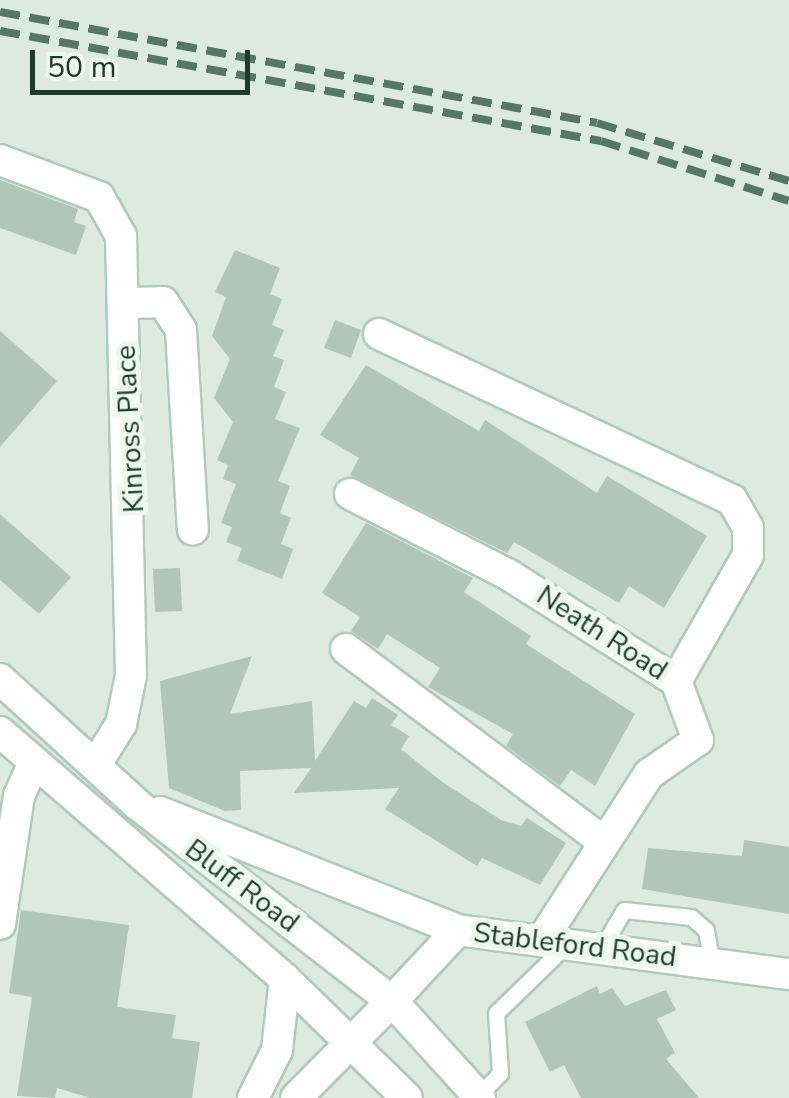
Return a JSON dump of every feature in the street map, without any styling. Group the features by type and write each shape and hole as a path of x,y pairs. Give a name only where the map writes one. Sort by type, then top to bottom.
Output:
{"street":[{"name":"Kinross Place","path":"0,160 108,205 121,236 131,675 117,734 95,766"},
{"path":"124,303 163,302 181,330 193,530"},
{"path":"378,334 732,500 748,528 748,555 676,681"},
{"name":"Neath Road","path":"350,494 509,575 676,681 698,740 649,774 601,840 555,942"},
{"path":"346,649 601,840"},
{"name":"Bluff Road","path":"0,678 138,805 392,1001 479,1097"},
{"name":"Bluff Road","path":"0,732 285,979 407,1098"},
{"path":"0,924 19,796 34,763"},
{"path":"138,805 458,930"},
{"name":"Stableford Road","path":"296,1098 354,1044 458,930 789,974"},
{"path":"253,1098 277,1050 285,979"}],"lane":[{"path":"601,948 624,910 692,917 706,930 712,963"},
{"path":"479,1097 500,1073 496,1012 555,942"}],"building":[{"path":"0,180 78,209 74,222 86,226 76,255 0,228"},
{"path":"235,250 280,268 270,294 282,299 272,325 284,330 273,356 284,360 274,387 286,392 275,419 300,428 278,481 290,486 280,513 291,518 281,544 293,549 282,579 237,561 242,548 226,542 232,527 221,523 236,484 223,479 228,465 217,460 233,422 214,398 230,359 212,336 226,297 215,292"},
{"path":"335,320 361,330 351,358 324,348"},
{"path":"0,331 57,381 0,447"},
{"path":"366,365 479,431 485,420 597,493 607,476 707,536 664,608 629,586 619,603 514,542 507,553 350,475 359,458 320,435"},
{"path":"0,514 71,577 39,614 0,580"},
{"path":"366,523 473,578 464,592 531,636 526,644 635,714 595,786 571,770 560,786 506,746 513,734 428,687 440,668 387,634 378,649 351,631 360,617 322,593"},
{"path":"180,568 182,611 155,612 153,569"},
{"path":"252,656 230,714 312,701 315,761 354,701 366,708 372,698 398,715 391,725 409,736 401,749 441,781 501,820 521,826 527,818 566,843 540,885 482,858 477,866 385,809 399,788 294,793 311,768 240,771 241,810 225,811 169,788 160,681"},
{"path":"744,840 789,847 789,914 642,889 648,848 742,856"},
{"path":"21,910 129,925 117,1007 176,1015 172,1038 200,1042 192,1098 90,1098 57,1088 55,1098 17,1096 32,997 9,993"},
{"path":"597,986 600,994 612,988 625,1006 666,990 676,1010 657,1019 675,1053 666,1059 699,1098 581,1098 564,1065 550,1072 525,1022"}],"railway":[{"path":"0,12 597,123 789,181"},
{"path":"0,31 601,141 789,201"}]}
